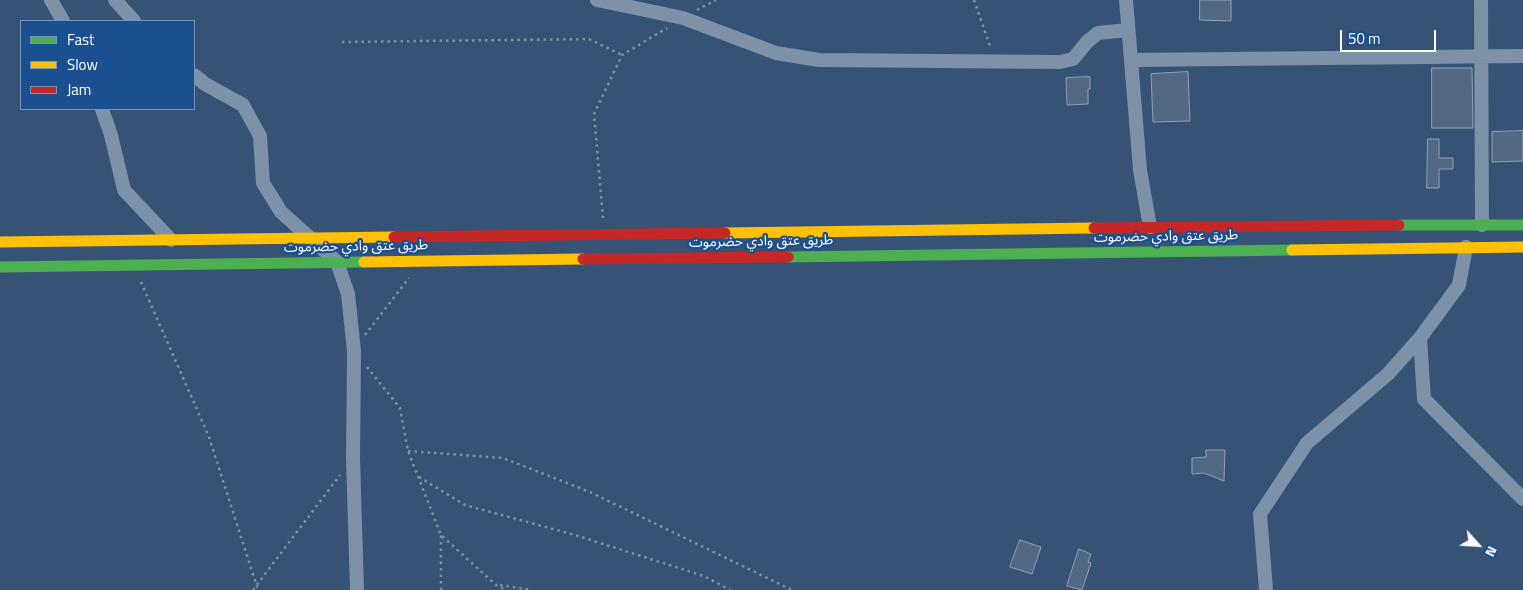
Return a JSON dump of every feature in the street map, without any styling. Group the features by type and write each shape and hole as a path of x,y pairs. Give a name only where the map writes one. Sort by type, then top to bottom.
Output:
{"main road":[{"name":"طريق عتق وادي حضرموت","path":"0,242 1523,224"},
{"path":"1412,248 1441,241 1471,238 1479,233 1482,225"},
{"name":"طريق عتق وادي حضرموت","path":"0,267 1523,247"}],"street":[{"path":"51,0 62,20"},
{"path":"115,0 133,20"},
{"path":"597,0 683,18 776,53 819,60 1060,62 1074,58 1087,42 1098,33 1128,30"},
{"path":"1126,0 1140,170 1150,227"},
{"path":"1481,0 1482,225"},
{"path":"1131,60 1523,56"},
{"path":"195,76 205,84 242,105 260,136 263,184 281,212 337,262 348,294 354,351 353,458 358,590"},
{"path":"102,110 111,135 124,190 171,240"},
{"path":"1266,590 1260,514 1307,443 1388,374 1420,338 1459,285 1466,247"},
{"path":"1420,338 1424,398 1523,499"}],"path":[{"path":"605,235 594,114 622,56 716,0"},
{"path":"974,0 995,62"},
{"path":"342,42 589,38 622,56"},
{"path":"422,261 354,351 400,408 408,451 441,535 441,590"},
{"path":"134,265 209,438 258,590"},
{"path":"408,451 503,458 590,492 792,590"},
{"path":"253,590 353,458"},
{"path":"418,476 465,505 575,535 704,576 730,590"},
{"path":"441,535 496,585 507,590"},
{"path":"496,585 532,590"}],"building":[{"path":"1200,0 1231,0 1231,21 1200,20"},
{"path":"1432,68 1472,68 1473,128 1432,128"},
{"path":"1188,72 1190,121 1153,122 1151,74"},
{"path":"1090,77 1088,104 1067,105 1066,78"},
{"path":"1523,131 1523,161 1492,162 1492,132"},
{"path":"1428,139 1439,139 1439,158 1453,158 1453,169 1439,169 1439,188 1427,188"},
{"path":"1206,450 1225,450 1224,481 1204,473 1192,474 1192,458 1206,457"},
{"path":"1020,540 1041,547 1032,574 1010,567"},
{"path":"1079,549 1091,554 1088,562 1091,563 1082,590 1067,586"}],"traffic: fast":[{"path":"1399,225 1523,225"},
{"path":"788,257 1292,250"},
{"path":"0,267 364,262"}],"traffic: slow":[{"path":"725,233 1094,228"},
{"path":"0,242 394,237"},
{"path":"1292,250 1523,247"},
{"path":"364,262 583,259"}],"traffic: jam":[{"path":"1094,228 1399,225"},
{"path":"394,237 725,233"},
{"path":"583,259 788,257"}]}
